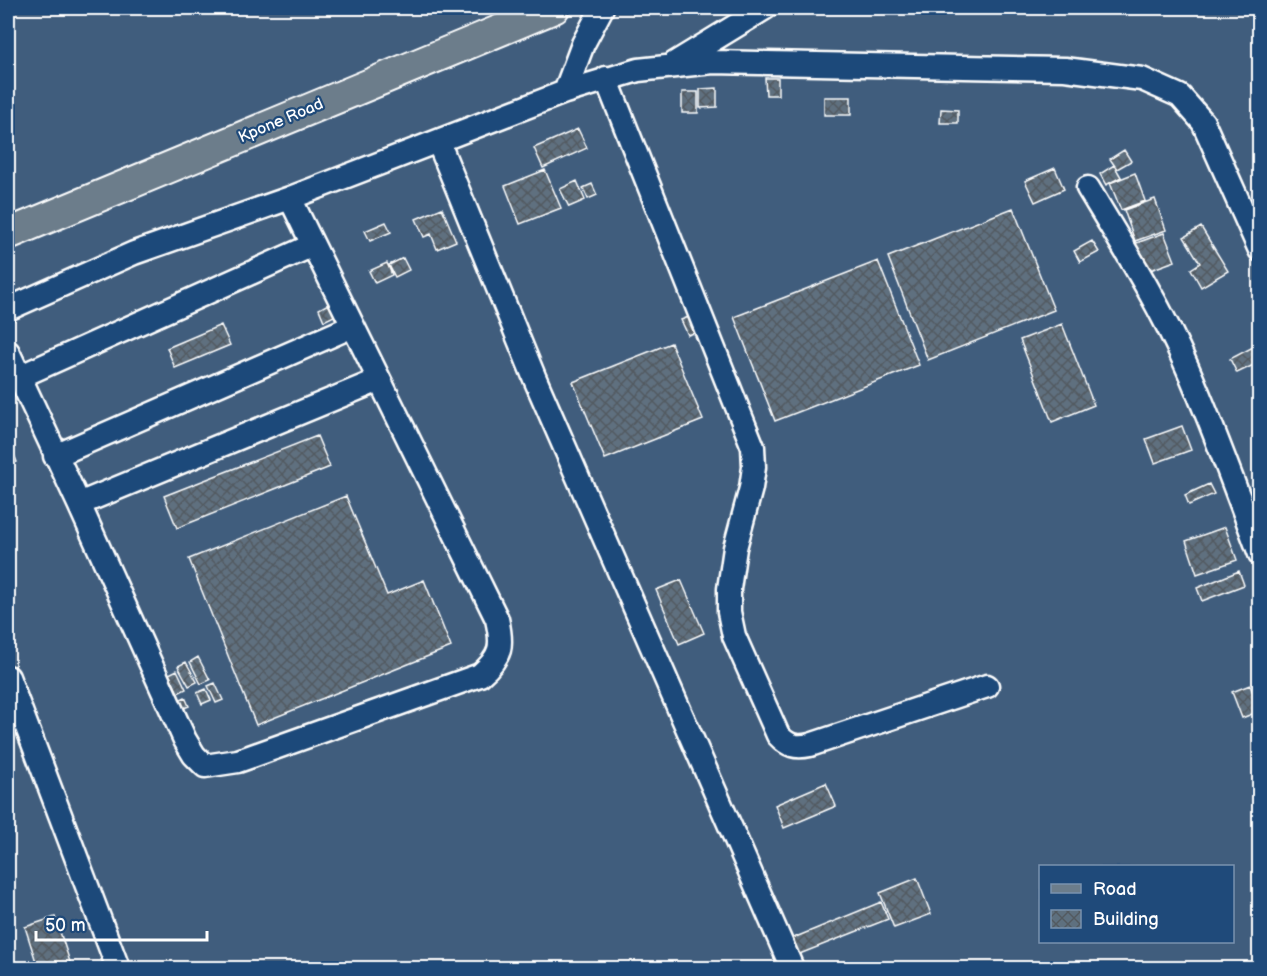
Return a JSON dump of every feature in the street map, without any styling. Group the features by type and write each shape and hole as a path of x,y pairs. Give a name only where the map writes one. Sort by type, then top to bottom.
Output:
{"main road":[{"name":"Kpone Road","path":"8,234 554,8"}],"street":[{"path":"565,92 583,44 602,8"},
{"path":"671,65 765,8"},
{"path":"8,309 134,253 290,198 565,92 638,70 713,62 1065,69 1142,79 1180,96 1203,122 1260,250"},
{"path":"606,78 753,447 754,467 751,488 735,548 729,589 729,612 734,636 778,735 785,743 798,747 810,745 987,686"},
{"path":"438,141 535,379 792,969"},
{"path":"1088,188 1128,255 1186,365 1251,504 1260,554"},
{"path":"8,352 185,740 194,755 205,766 238,761 480,675 491,666 498,653 501,639 497,620 290,198"},
{"path":"18,377 313,245"},
{"path":"55,456 353,326"},
{"path":"79,504 379,380"},
{"path":"8,677 118,969"}],"shaded area":[{"path":"8,8 1259,8 1259,968 8,968"}],"building":[{"path":"765,78 778,78 778,95 766,95"},
{"path":"717,88 717,107 700,108 700,89"},
{"path":"682,92 698,92 698,113 682,113"},
{"path":"824,97 851,97 851,115 824,115"},
{"path":"941,109 958,110 958,123 940,123"},
{"path":"578,129 587,148 543,168 534,148"},
{"path":"1124,150 1131,161 1117,169 1110,159"},
{"path":"1114,165 1121,177 1106,185 1100,174"},
{"path":"1055,168 1064,189 1035,202 1025,181"},
{"path":"545,170 561,208 520,224 505,186"},
{"path":"1135,173 1145,201 1121,210 1110,183"},
{"path":"577,181 585,200 569,207 560,189"},
{"path":"592,184 597,195 588,199 583,188"},
{"path":"1155,199 1166,230 1135,241 1124,210"},
{"path":"442,208 456,241 437,249 431,234 424,237 416,219"},
{"path":"1013,208 1054,310 928,360 888,257"},
{"path":"386,222 391,232 370,241 365,231"},
{"path":"1201,227 1228,271 1201,287 1191,269 1200,263 1184,237"},
{"path":"1164,233 1175,261 1142,273 1131,245"},
{"path":"1092,241 1099,252 1080,262 1074,251"},
{"path":"403,258 409,270 395,277 389,265"},
{"path":"878,261 919,365 775,421 734,317"},
{"path":"387,263 392,275 375,283 369,271"},
{"path":"330,303 336,315 324,321 319,309"},
{"path":"694,315 700,331 688,335 681,320"},
{"path":"1062,324 1094,405 1052,422 1020,340"},
{"path":"221,325 230,345 175,368 167,348"},
{"path":"671,343 703,420 605,459 573,382"},
{"path":"1255,346 1260,362 1237,373 1230,359"},
{"path":"1182,426 1191,450 1155,463 1146,439"},
{"path":"317,436 330,467 177,528 164,496"},
{"path":"8,440 17,462 8,465"},
{"path":"1209,484 1214,494 1189,505 1185,495"},
{"path":"346,496 387,595 424,580 451,647 256,725 189,559"},
{"path":"1225,527 1237,560 1197,574 1186,541"},
{"path":"1239,571 1244,585 1202,601 1197,588"},
{"path":"681,580 704,633 679,644 656,590"},
{"path":"198,657 210,680 201,684 190,662"},
{"path":"186,662 197,682 189,686 178,666"},
{"path":"177,670 186,689 178,693 169,674"},
{"path":"215,683 223,700 216,703 208,686"},
{"path":"1250,685 1260,711 1242,718 1232,692"},
{"path":"206,689 211,700 202,704 197,693"},
{"path":"185,697 189,706 181,709 177,701"},
{"path":"826,783 836,806 784,828 775,805"},
{"path":"8,818 14,834 8,836"},
{"path":"917,878 931,914 894,928 880,893"},
{"path":"881,902 888,919 797,955 791,939"},
{"path":"55,917 72,968 38,968 25,927"}]}
